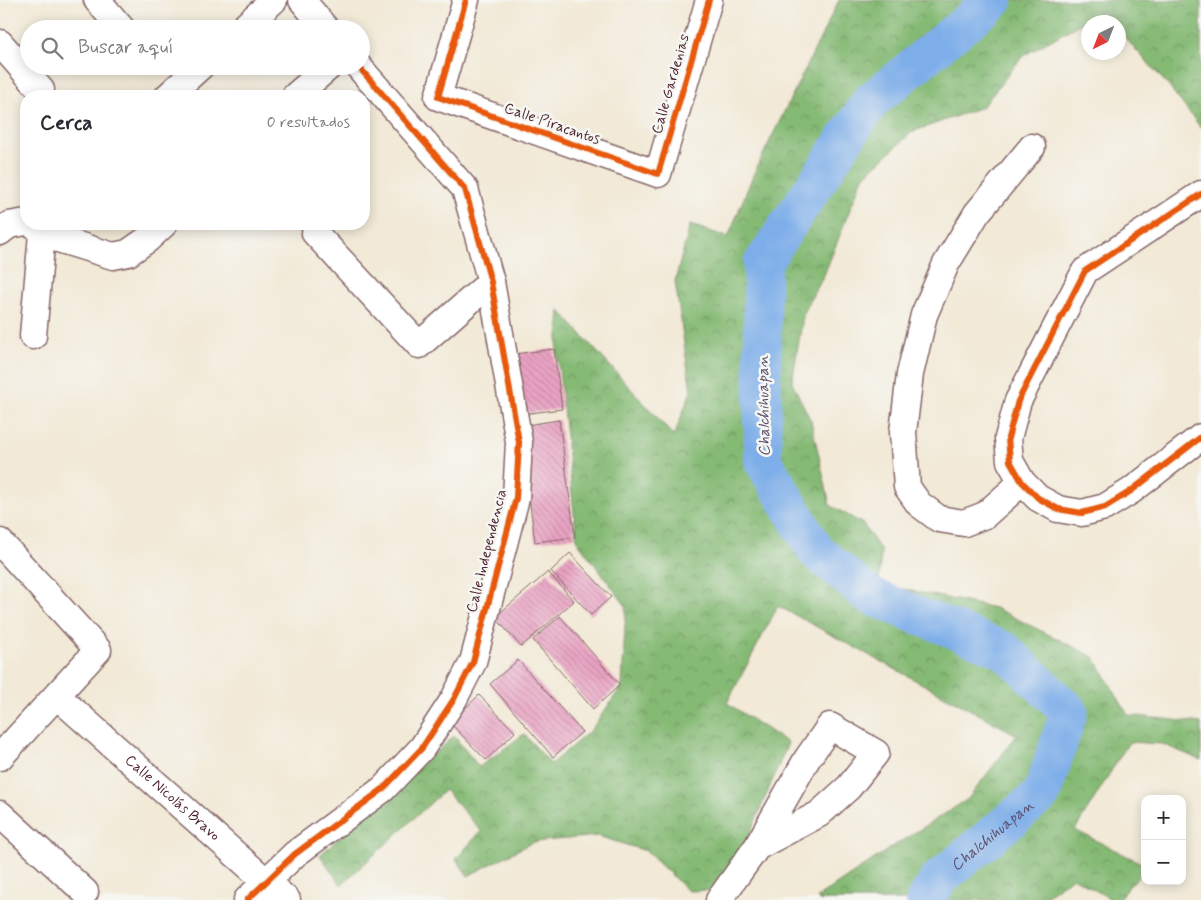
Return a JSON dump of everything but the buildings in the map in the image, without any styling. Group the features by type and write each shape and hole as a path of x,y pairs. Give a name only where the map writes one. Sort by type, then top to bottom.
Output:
{"street":[{"path":"97,0 114,20"},
{"path":"252,20 274,0"},
{"path":"302,0 319,20"},
{"name":"Calle Piracantos","path":"466,0 438,97 658,174"},
{"name":"Calle Gardenias","path":"658,174 709,0"},
{"path":"0,43 20,66"},
{"path":"28,75 41,90"},
{"path":"175,90 191,75"},
{"path":"302,90 320,75"},
{"name":"Calle Independencia","path":"247,900 295,854 383,789 422,748 454,699 473,662 516,498 519,442 491,282 465,189 366,75"},
{"path":"1022,482 986,515 964,523 939,519 919,504 907,486 903,432 910,374 924,315 946,264 977,213 1032,147"},
{"path":"1201,194 1085,271 1018,401 1008,438 1010,461 1022,482 1038,498 1058,509 1082,513 1105,507 1131,491 1201,438"},
{"path":"0,232 8,225 20,226"},
{"path":"33,336 34,230"},
{"path":"42,230 113,256 128,253 158,230"},
{"path":"315,233 419,345 491,282"},
{"path":"0,542 98,650 0,757"},
{"name":"Calle Nicolás Bravo","path":"57,696 287,900"},
{"path":"719,900 758,847 807,759 830,726 876,753 849,787 819,814 758,847"},
{"path":"0,814 85,892"}],"green space":[{"path":"839,0 1201,0 1201,128 1167,84 1126,39 1126,15 1104,15 1101,12 1096,15 1081,15 1081,23 1023,56 982,107 912,132 863,177 824,275 804,311 792,382 811,421 830,505 863,524 881,551 879,584 995,608 1094,657 1128,715 1201,723 1201,760 1162,744 1129,742 1075,830 1141,863 1141,873 1117,900 1112,900 1073,877 1040,900 818,900 818,897 892,847 968,799 1017,735 778,606 727,703 788,743 744,848 718,890 688,891 646,851 598,836 533,842 468,876 456,859 481,831 445,790 341,885 320,855 454,736 479,767 524,734 551,764 591,730 622,686 626,606 577,541 557,350 560,311 674,436 691,391 675,281 690,225 728,237 754,173"}],"waterway":[{"name":"Chalchihuapan","path":"925,900 939,879 1042,794 1069,711 1004,650 870,596 816,551 763,461 762,264 870,102 994,0"}],"cycle path":[{"path":"466,0 438,97 658,174 709,0"},
{"path":"247,900 295,854 383,789 422,748 454,699 473,662 516,498 519,442 491,282 465,189 366,75"},
{"path":"1201,194 1085,271 1018,401 1008,438 1010,461 1022,482 1038,498 1058,509 1082,513 1105,507 1131,491 1201,437"}]}
